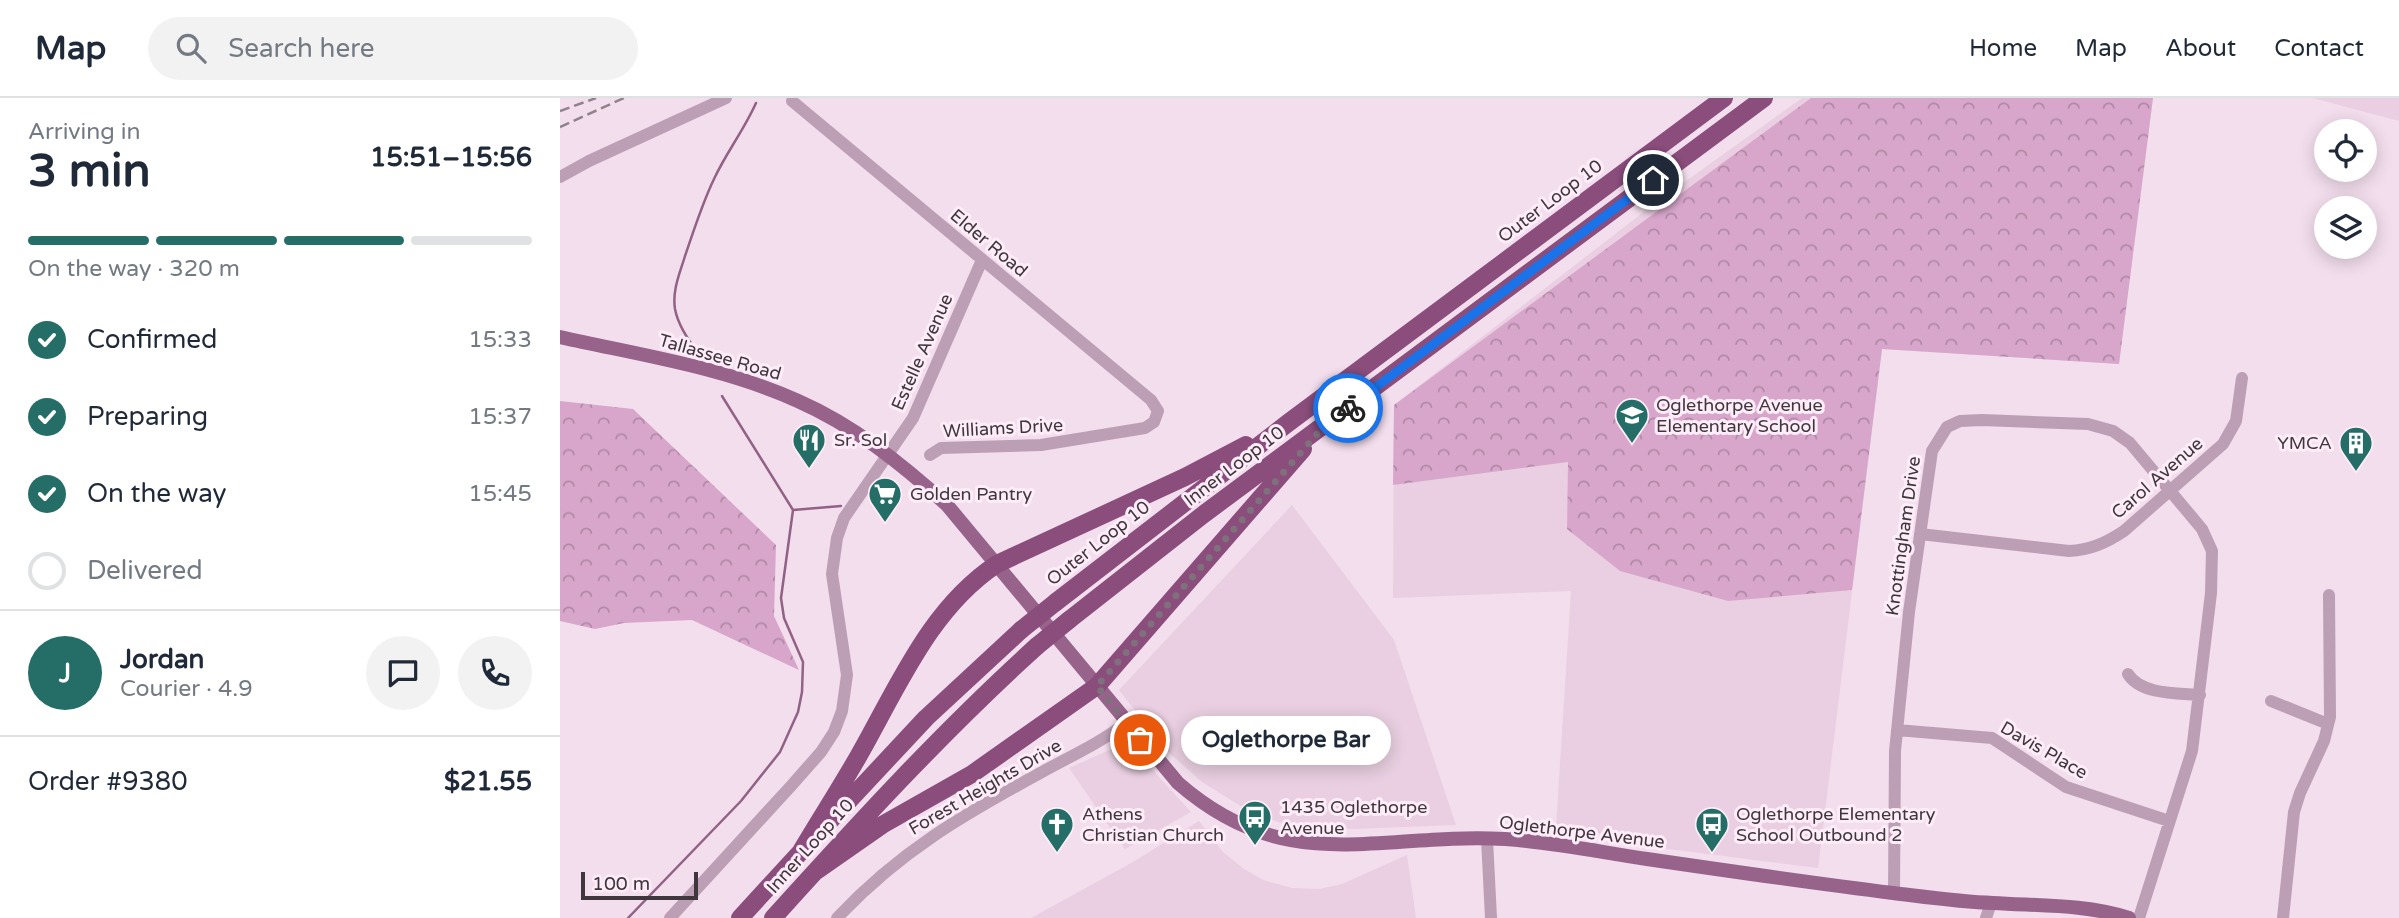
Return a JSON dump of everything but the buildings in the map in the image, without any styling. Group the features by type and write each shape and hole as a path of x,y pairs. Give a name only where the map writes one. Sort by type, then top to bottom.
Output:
{"highway":[{"name":"Outer Loop 10","path":"740,918 926,718 1021,630 1288,423 1724,98"},
{"name":"Inner Loop 10","path":"773,918 956,722 1037,646 1123,575 1763,98"},
{"path":"800,853 858,757 906,668 945,613 975,578 997,564 1185,477 1288,423"},
{"path":"816,871 882,825 972,774 1097,686 1324,426"}],"main road":[{"name":"Tallassee Road","path":"560,337 751,383 824,414 888,456 947,505 1038,613"},
{"name":"Oglethorpe Avenue","path":"1038,613 1126,723 1165,769 1194,797 1222,816 1254,831 1289,841 1321,845 1487,839 1542,844 1894,893 2129,918"}],"street":[{"path":"560,177 589,160 726,98"},
{"name":"Elder Road","path":"792,101 1150,400 1158,414"},
{"name":"Estelle Avenue","path":"670,918 821,752 834,732 842,711 847,675 832,573 844,518 913,418 982,260"},
{"name":"Carol Avenue","path":"1920,534 2058,551 2087,549 2111,540 2170,491 2228,437 2238,412 2242,378"},
{"name":"Williams Drive","path":"930,455 941,447 1041,446 1145,428 1154,422 1158,414"},
{"name":"Knottingham Drive","path":"1894,893 1894,768 1897,730 1932,451 1947,427 1960,421 2088,424 2104,427 2130,443 2202,529 2212,551 2200,695 2192,751 2139,918"},
{"path":"2283,918 2294,812 2329,724 2329,595"},
{"path":"2128,674 2135,683 2148,688 2200,695"},
{"path":"2271,701 2329,724"},
{"name":"Forest Heights Drive","path":"837,918 875,880 924,841 977,808 1101,741 1126,723"},
{"name":"Davis Place","path":"1897,730 1992,738 2066,787 2169,821"},
{"path":"1487,839 1492,918"},
{"path":"1986,918 1991,903"}],"shaded area":[{"name":"Oglethorpe Avenue Elementary School","path":"1802,98 2153,98 2119,364 1882,349 1818,868 1653,847 1653,841 1556,827 1571,591 1393,598 1394,405 1654,204"},
{"path":"2313,98 2399,98 2399,121"},
{"path":"1292,505 1394,640 1456,825 1326,830 1281,823 1247,810 1202,782 1166,750 1119,690"},
{"path":"1127,742 1191,812 1125,849 1069,768"},
{"path":"1199,821 1223,852 1244,869 1263,880 1292,888 1319,889 1342,884 1407,855 1416,918 1031,918 1133,862"}],"green space":[{"name":"Oglethorpe Avenue Elementary School","path":"1811,98 2153,98 2119,364 1882,349 1852,590 1728,601 1620,571 1567,529 1568,462 1393,485 1394,405"},
{"path":"560,401 633,409 776,545 774,616 799,670 692,620 624,623 595,629 560,621"}],"waterway":[{"path":"697,352 676,315 674,302 677,282 710,188 756,103"},
{"path":"628,918 741,801 780,752 798,712 802,692 803,662 784,618 781,598 793,510 722,396"},
{"path":"793,510 841,506"}],"railway":[{"path":"560,111 596,98"},
{"path":"560,127 624,98"}],"way so far":[{"path":"1140,740 1097,686 1324,426 1348,408"}],"place":[{"name":"Oglethorpe Avenue Elementary School","path":"1632,445"},
{"name":"Sr. Sol","path":"809,470"},
{"name":"YMCA","path":"2356,473"},
{"name":"Golden Pantry","path":"885,524"},
{"name":"Oglethorpe Bar","path":"1140,740"},
{"name":"1435 Oglethorpe Avenue","path":"1255,847"},
{"name":"Athens Christian Church","path":"1057,854"},
{"name":"Oglethorpe Elementary School Outbound 2","path":"1712,854"}],"route":[{"path":"1348,408 1653,180"}]}
